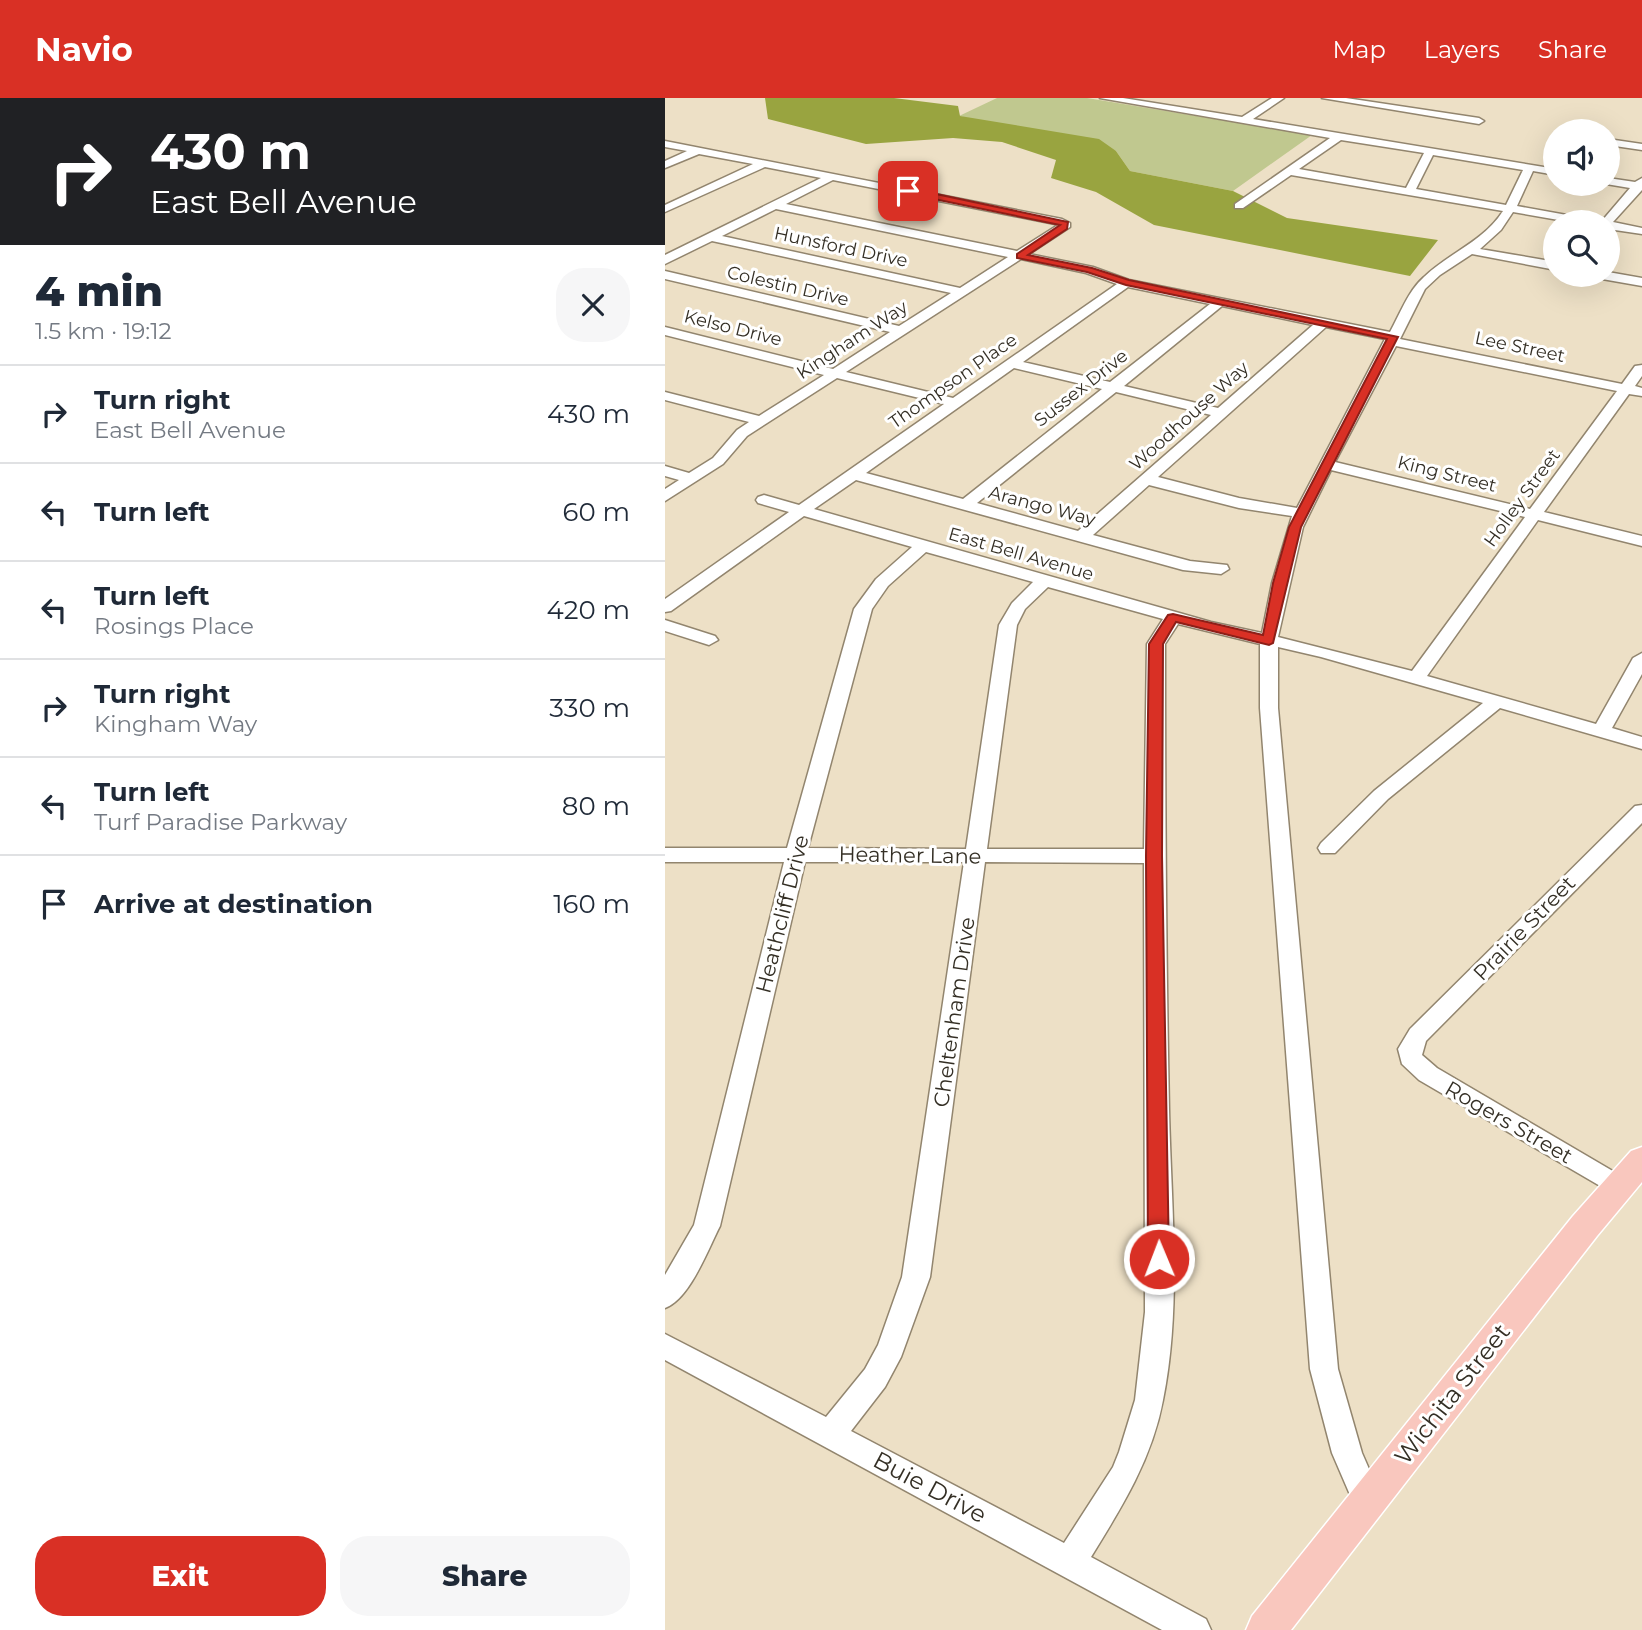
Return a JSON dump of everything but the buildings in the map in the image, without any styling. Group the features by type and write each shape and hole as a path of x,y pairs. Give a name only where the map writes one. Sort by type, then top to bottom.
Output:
{"main road":[{"name":"Wichita Street","path":"1266,1630 1584,1226 1642,1160"}],"street":[{"path":"1105,98 1543,170"},
{"path":"1243,121 1279,98"},
{"path":"1327,98 1479,121"},
{"path":"1239,206 1340,136"},
{"path":"665,144 832,176"},
{"path":"1620,144 1642,147"},
{"path":"665,164 699,150"},
{"path":"1410,191 1430,151"},
{"path":"665,209 765,163"},
{"path":"1368,1501 1355,1476 1338,1428 1324,1369 1269,708 1269,640 1280,583 1301,513 1392,339 1427,279 1498,228 1529,168"},
{"path":"1289,171 1543,215"},
{"path":"665,260 832,176"},
{"name":"Kingham Way","path":"665,496 718,461 734,440 761,421 1064,228 1065,224 832,176"},
{"path":"1620,182 1641,185"},
{"path":"1619,210 1641,185"},
{"name":"Lee Street","path":"774,205 1089,270 1126,283 1642,392"},
{"path":"1620,227 1642,231"},
{"name":"Hunsford Drive","path":"711,237 963,292"},
{"path":"1469,250 1543,264"},
{"name":"Colestin Drive","path":"665,275 902,331"},
{"path":"1620,278 1642,282"},
{"name":"Thompson Place","path":"665,607 1126,283"},
{"name":"Sussex Drive","path":"965,505 1220,302"},
{"name":"Woodhouse Way","path":"1081,537 1321,324"},
{"name":"Kelso Drive","path":"665,331 955,402"},
{"path":"1011,363 1221,412"},
{"name":"Holley Street","path":"1416,678 1640,369"},
{"path":"665,396 761,421"},
{"name":"King Street","path":"1326,464 1642,541"},
{"path":"665,471 692,479"},
{"name":"Arango Way","path":"853,474 1189,566 1221,569"},
{"path":"1146,479 1223,499 1301,513"},
{"name":"East Bell Avenue","path":"764,500 1173,618 1324,652 1642,743"},
{"name":"Heathcliff Drive","path":"665,1296 685,1269 707,1226 796,854 863,609 891,573 923,546"},
{"name":"Cheltenham Drive","path":"831,1434 880,1368 891,1348 916,1277 1008,625 1018,607 1044,580"},
{"path":"1070,1562 1124,1476 1149,1400 1159,1312 1154,856 1156,644 1173,618"},
{"path":"665,625 709,640"},
{"path":"1601,732 1642,658"},
{"path":"1328,848 1381,794 1497,702"},
{"name":"Prairie Street","path":"1411,1049 1418,1035 1642,811"},
{"name":"Heather Lane","path":"665,855 1154,856"},
{"name":"Rogers Street","path":"1411,1049 1411,1058 1428,1074 1619,1187"},
{"name":"Buie Drive","path":"665,1346 1195,1630"}],"green space":[{"path":"765,98 894,98 958,106 960,116 1099,139 1116,151 1130,171 1233,191 1287,218 1438,240 1410,276 1154,225 1096,192 1051,178 1056,160 1002,142 953,138 866,144 768,119"},
{"path":"997,98 1087,98 1312,135 1233,191 1130,171 1116,151 959,116"}],"route":[{"path":"908,191 1058,220 1066,225 1020,256 1089,270 1126,283 1393,337 1295,527 1269,640 1173,618 1156,644 1154,856 1159,1259"}]}
